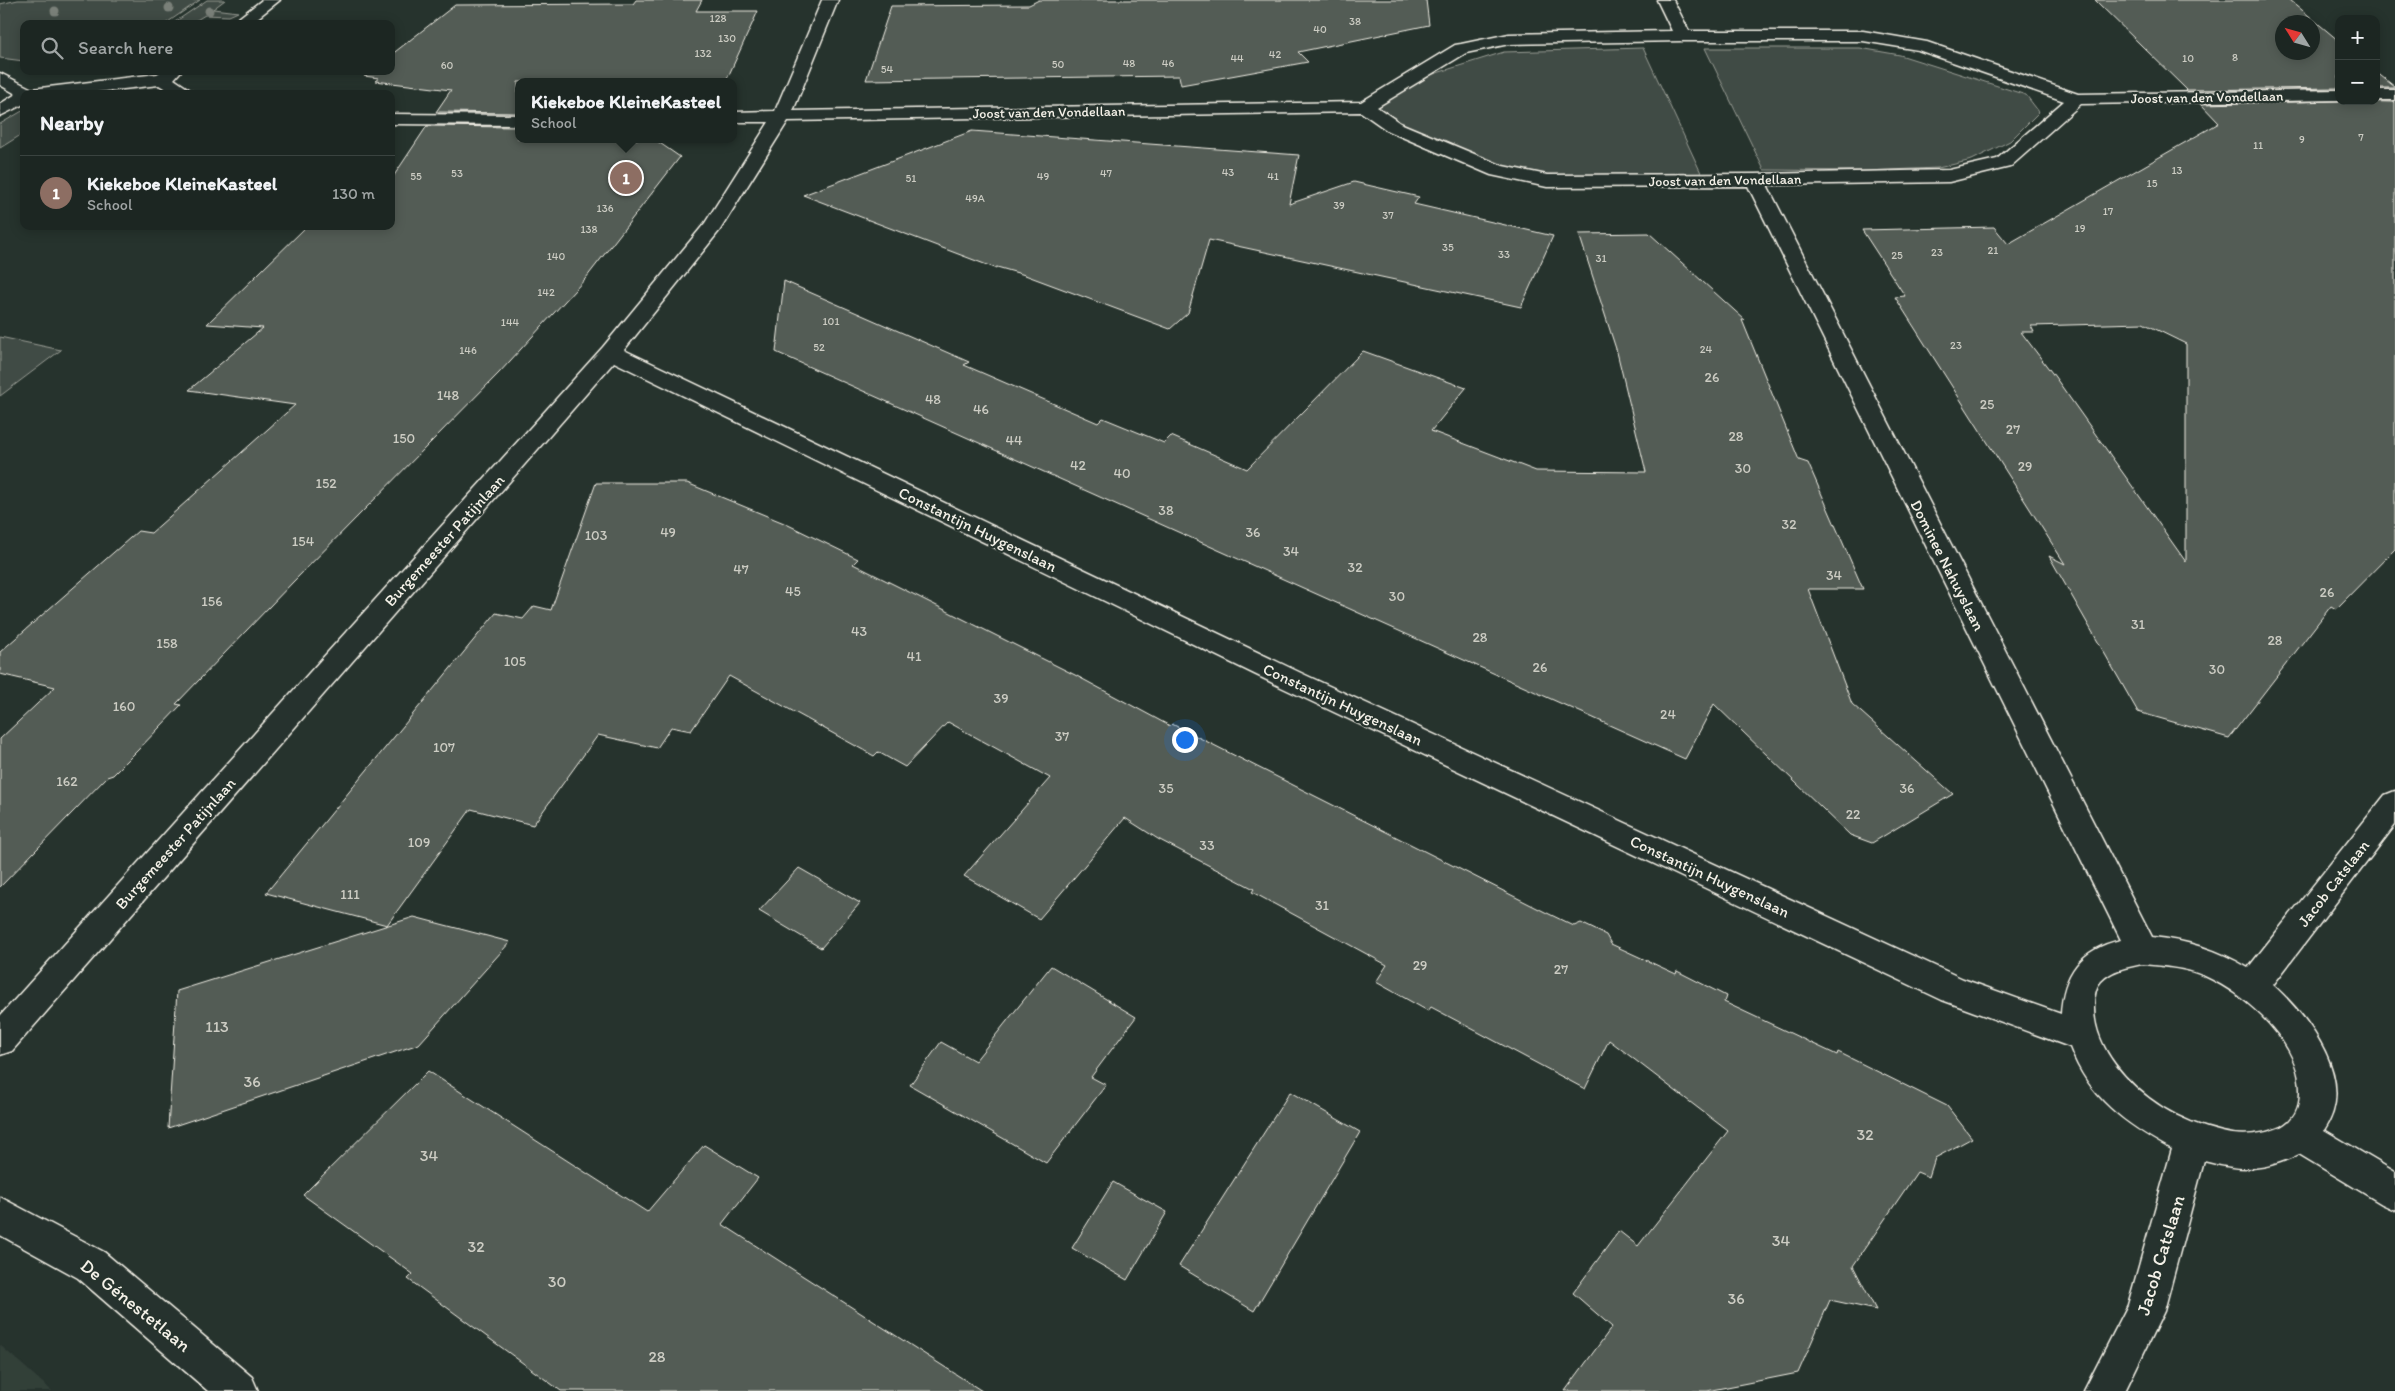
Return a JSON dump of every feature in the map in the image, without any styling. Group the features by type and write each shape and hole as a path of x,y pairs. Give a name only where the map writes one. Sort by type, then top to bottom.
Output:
{"street":[{"path":"244,20 272,0"},
{"name":"Burgemeester Patijnlaan","path":"0,1040 611,352 713,226 782,116 830,0"},
{"path":"1665,0 1683,36"},
{"name":"Joost van den Vondellaan","path":"737,117 1365,107 1461,49 1509,39 1683,36 1863,36 1921,46 2076,99 2335,95"},
{"path":"60,90 167,75 183,90"},
{"path":"0,78 21,90"},
{"path":"2380,95 2395,95"},
{"path":"0,111 20,99"},
{"name":"Joost van den Vondellaan","path":"1365,107 1394,127 1498,171 1547,182 1754,180 1949,176 2003,163 2076,99"},
{"path":"395,120 515,120"},
{"name":"Dominee Nahuyslaan","path":"1754,180 2142,950"},
{"name":"Constantijn Huygenslaan","path":"611,352 1300,684 1935,981 2083,1038"},
{"name":"Jacob Catslaan","path":"2252,987 2395,803"},
{"path":"2142,950 2178,953 2216,966 2252,987 2283,1015 2301,1038 2306,1046 2318,1079 2317,1111 2300,1135 2272,1149 2235,1152 2192,1141 2150,1119 2115,1090 2090,1056 2077,1023 2078,994 2089,971 2113,956 2142,950"},
{"path":"2300,1135 2395,1192"},
{"name":"Jacob Catslaan","path":"2104,1391 2146,1311 2192,1141"},
{"name":"De Génestetlaan","path":"0,1215 91,1265 238,1391"}],"shaded area":[{"path":"18,0 200,0 171,20 20,20 20,60 0,58 0,4"},
{"path":"207,0 225,0 213,9 238,12 229,16 205,15 197,20 178,20"},
{"path":"1643,48 1702,175 1538,177 1510,170 1404,129 1382,115 1376,100 1411,81 1504,52"},
{"path":"1705,48 1860,48 1900,55 2026,95 2039,112 2010,141 1972,160 1938,168 1864,171 1764,170"},
{"path":"20,112 20,136 0,148 0,124"},
{"path":"0,337 61,350 0,396"},
{"path":"0,1345 52,1391 0,1391"}],"building":[{"path":"636,0 702,0 696,11 758,11 727,78 515,78 515,113 436,112 451,90 375,81 379,78 364,76 395,75 395,52 455,5 633,4"},
{"path":"1039,0 1426,0 1429,25 1298,52 1308,62 1181,85 1179,76 866,80 891,6 1029,5"},
{"path":"2095,0 2290,0 2308,15 2275,15 2275,60 2320,60 2320,25 2335,38 2335,88 2187,90"},
{"path":"2380,75 2395,87 2380,88"},
{"path":"2335,101 2335,105 2380,105 2380,102 2395,102 2395,549 2336,609 2331,606 2229,738 2138,712 2049,556 2065,564 1895,297 1905,296 1862,230 1994,227 2008,244 2219,123 2201,104","holes":["2143,323 2186,344 2186,562 2055,377 2021,332 2034,332 2031,326"]},
{"path":"427,126 515,127 515,143 660,143 680,157 586,278 499,373 176,704 181,705 138,750 113,775 107,777 0,887 0,739 55,687 0,674 0,652 138,531 151,533 295,405 189,390 263,328 207,324 303,230 395,230 395,174"},
{"path":"972,131 1299,155 1289,204 1354,182 1419,197 1414,204 1553,236 1521,307 1209,240 1188,313 1170,329 1025,275 995,268 803,195"},
{"path":"1649,233 1745,320 1742,320 1799,460 1808,463 1863,589 1808,589 1852,704 1953,794 1872,843 1850,835 1714,704 1685,759 776,352 784,281 969,362 964,365 1098,423 1103,418 1164,443 1171,436 1247,469 1363,351 1466,388 1431,431 1536,471 1646,472 1617,352 1579,234"},
{"path":"596,483 687,483 784,523 858,559 853,564 1075,675 1170,726 1172,724 1574,926 1581,923 1606,935 1611,944 1676,974 1677,971 1726,996 1724,1002 1837,1055 1838,1052 1947,1106 1972,1138 1935,1158 1929,1177 1917,1172 1853,1266 1876,1310 1830,1300 1798,1373 1707,1391 1565,1391 1612,1327 1573,1293 1619,1231 1638,1246 1728,1131 1609,1040 1585,1089 1431,1007 1428,1011 1376,982 1387,965 1252,892 1254,889 1158,839 1125,818 1039,919 964,876 1050,778 948,722 905,767 878,752 874,756 729,676 691,731 671,727 657,748 598,735 533,825 471,809 387,925 266,893 496,613 523,619 534,606 551,610"},
{"path":"799,868 860,903 821,948 759,911"},
{"path":"414,917 510,942 419,1044 168,1128 177,991"},
{"path":"1051,966 1136,1017 1091,1077 1106,1085 1046,1163 910,1085 941,1042 975,1061"},
{"path":"428,1071 647,1212 704,1145 758,1178 722,1224 982,1391 561,1391 408,1279 413,1274 303,1195"},
{"path":"1290,1092 1360,1132 1254,1311 1179,1266"},
{"path":"1113,1182 1167,1212 1127,1280 1072,1248"}],"place":[{"name":"Kiekeboe KleineKasteel","path":"626,178"}]}
